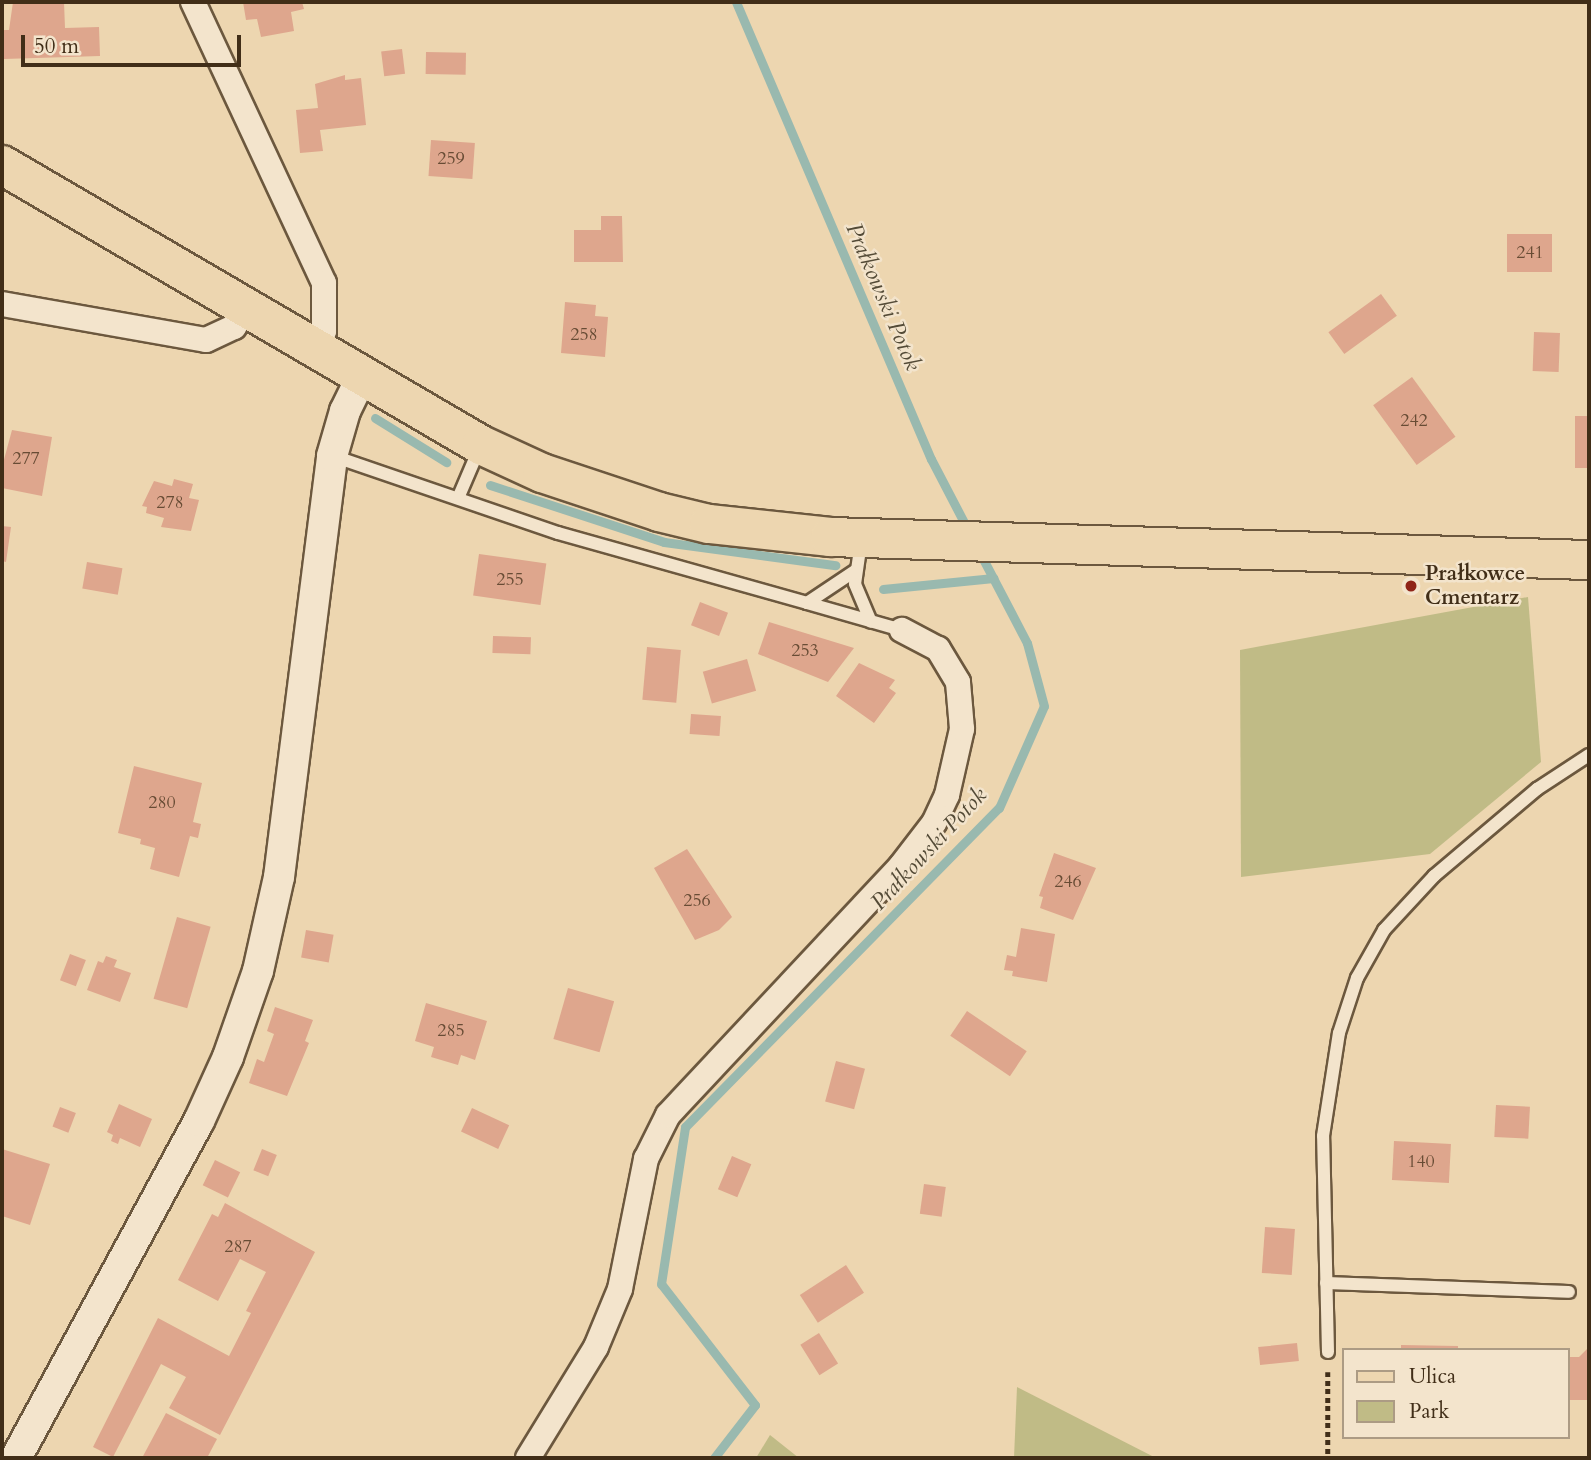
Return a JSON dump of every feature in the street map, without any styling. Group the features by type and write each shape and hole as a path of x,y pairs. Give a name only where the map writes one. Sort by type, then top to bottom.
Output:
{"main road":[{"path":"2,165 313,350 481,445 584,489 671,515 760,531 858,555 905,540 1036,543 1182,554 1589,560"}],"street":[{"path":"193,2 324,283 324,331 313,350"},
{"path":"2,304 206,340 234,327 246,309"},
{"path":"16,1458 199,1121 228,1057 258,971 285,840 332,456 345,411 361,378"},
{"path":"528,1458 596,1347 615,1301 646,1159 668,1115 900,867 934,823 947,795 962,729 957,682 938,649 924,638 902,630"}],"lane":[{"path":"459,496 481,445"},
{"path":"332,456 459,496 558,533 902,630"},
{"path":"807,603 858,555"},
{"path":"858,555 858,595 870,622"},
{"path":"1328,1352 1322,1136 1339,1033 1369,954 1397,913 1434,876 1537,789 1589,755"},
{"path":"1326,1283 1569,1292"}],"path":[{"path":"1328,1352 1328,1458"}],"green space":[{"path":"1528,597 1541,762 1430,854 1241,877 1240,650"},
{"path":"1017,1387 1156,1458 1014,1458"},
{"path":"770,1435 799,1458 756,1458"}],"building":[{"path":"13,2 64,2 65,28 99,27 100,56 4,59 3,30 9,30"},
{"path":"243,2 302,2 304,9 291,12 294,31 261,37 257,19 246,20"},
{"path":"402,49 405,74 384,76 381,52"},
{"path":"426,52 466,53 466,75 426,74"},
{"path":"345,75 345,80 361,78 366,125 320,130 323,151 300,153 296,110 318,108 315,84"},
{"path":"431,140 475,143 472,179 428,176"},
{"path":"601,216 622,216 623,262 574,262 574,230 601,230"},
{"path":"1507,234 1552,234 1552,272 1507,272"},
{"path":"1381,294 1397,316 1344,354 1328,332"},
{"path":"565,302 596,305 595,316 608,317 605,357 561,353"},
{"path":"1534,332 1560,333 1559,372 1533,371"},
{"path":"1412,377 1455,437 1417,465 1373,405"},
{"path":"1575,416 1589,416 1589,468 1575,468"},
{"path":"12,430 52,437 42,496 2,488 2,467"},
{"path":"174,479 193,484 189,498 199,500 191,531 161,527 164,518 146,513 147,507 142,506 154,481 172,486"},
{"path":"2,526 11,527 6,562 2,561"},
{"path":"479,554 546,563 540,605 473,596"},
{"path":"87,562 122,568 118,595 82,589"},
{"path":"700,602 728,613 719,636 691,625"},
{"path":"769,622 854,648 828,682 758,654"},
{"path":"493,636 531,637 530,654 492,653"},
{"path":"647,647 681,650 676,703 642,700"},
{"path":"747,659 756,691 712,703 703,672"},
{"path":"859,663 895,680 889,688 896,693 874,723 836,696"},
{"path":"691,714 721,716 720,736 690,734"},
{"path":"134,766 202,783 193,822 201,824 198,838 190,836 179,877 150,869 155,848 140,844 141,839 118,833"},
{"path":"687,849 732,917 719,930 695,940 654,868"},
{"path":"1054,853 1096,868 1073,920 1040,908 1043,897 1039,896"},
{"path":"177,917 211,927 187,1008 154,999"},
{"path":"1021,928 1055,934 1047,982 1012,976 1013,971 1004,970 1007,955 1016,957"},
{"path":"306,930 334,935 329,962 301,958"},
{"path":"70,954 86,960 76,986 60,980"},
{"path":"106,956 117,960 114,967 131,973 120,1002 87,990 98,961 103,963"},
{"path":"568,988 614,1001 600,1052 553,1039"},
{"path":"426,1003 487,1021 475,1060 461,1055 458,1065 431,1057 434,1047 415,1041"},
{"path":"275,1007 313,1020 305,1041 309,1043 287,1096 249,1083 257,1059 264,1062 274,1034 267,1031"},
{"path":"967,1011 1027,1051 1010,1076 950,1036"},
{"path":"836,1061 865,1069 854,1109 825,1102"},
{"path":"119,1104 152,1119 140,1147 120,1138 118,1144 111,1141 113,1135 107,1132"},
{"path":"1496,1105 1530,1107 1528,1139 1494,1137"},
{"path":"60,1107 76,1113 68,1133 52,1127"},
{"path":"472,1108 509,1125 498,1149 461,1132"},
{"path":"1394,1141 1451,1144 1449,1183 1392,1180"},
{"path":"2,1149 50,1164 30,1225 2,1216"},
{"path":"262,1149 277,1155 268,1176 253,1170"},
{"path":"732,1156 751,1164 737,1197 718,1189"},
{"path":"215,1160 240,1172 228,1197 203,1185"},
{"path":"924,1184 946,1187 942,1217 920,1214"},
{"path":"225,1203 315,1252 220,1435 169,1408 186,1377 161,1364 113,1457 93,1447 158,1318 229,1356 251,1313 246,1311 266,1272 240,1259 218,1301 178,1280 212,1214 218,1217"},
{"path":"1265,1227 1295,1229 1292,1275 1262,1273"},
{"path":"846,1265 864,1293 818,1323 800,1295"},
{"path":"819,1333 838,1364 819,1375 800,1345"},
{"path":"1297,1343 1299,1361 1260,1365 1258,1347"},
{"path":"1401,1345 1458,1346 1458,1348 1401,1348"},
{"path":"1589,1347 1589,1400 1570,1400 1570,1357 1579,1357"},
{"path":"166,1413 217,1439 207,1458 142,1458"}],"waterway":[{"name":"Prałkowski Potok","path":"736,2 931,459 969,532"},
{"path":"375,418 446,462"},
{"path":"490,485 664,542 835,565"},
{"name":"Prałkowski Potok","path":"714,1458 755,1405 661,1284 685,1127 999,808 1044,706 1027,643 979,551"},
{"path":"883,589 993,578"}],"place":[{"name":"Prałkowce Cmentarz","path":"1411,586"}]}
